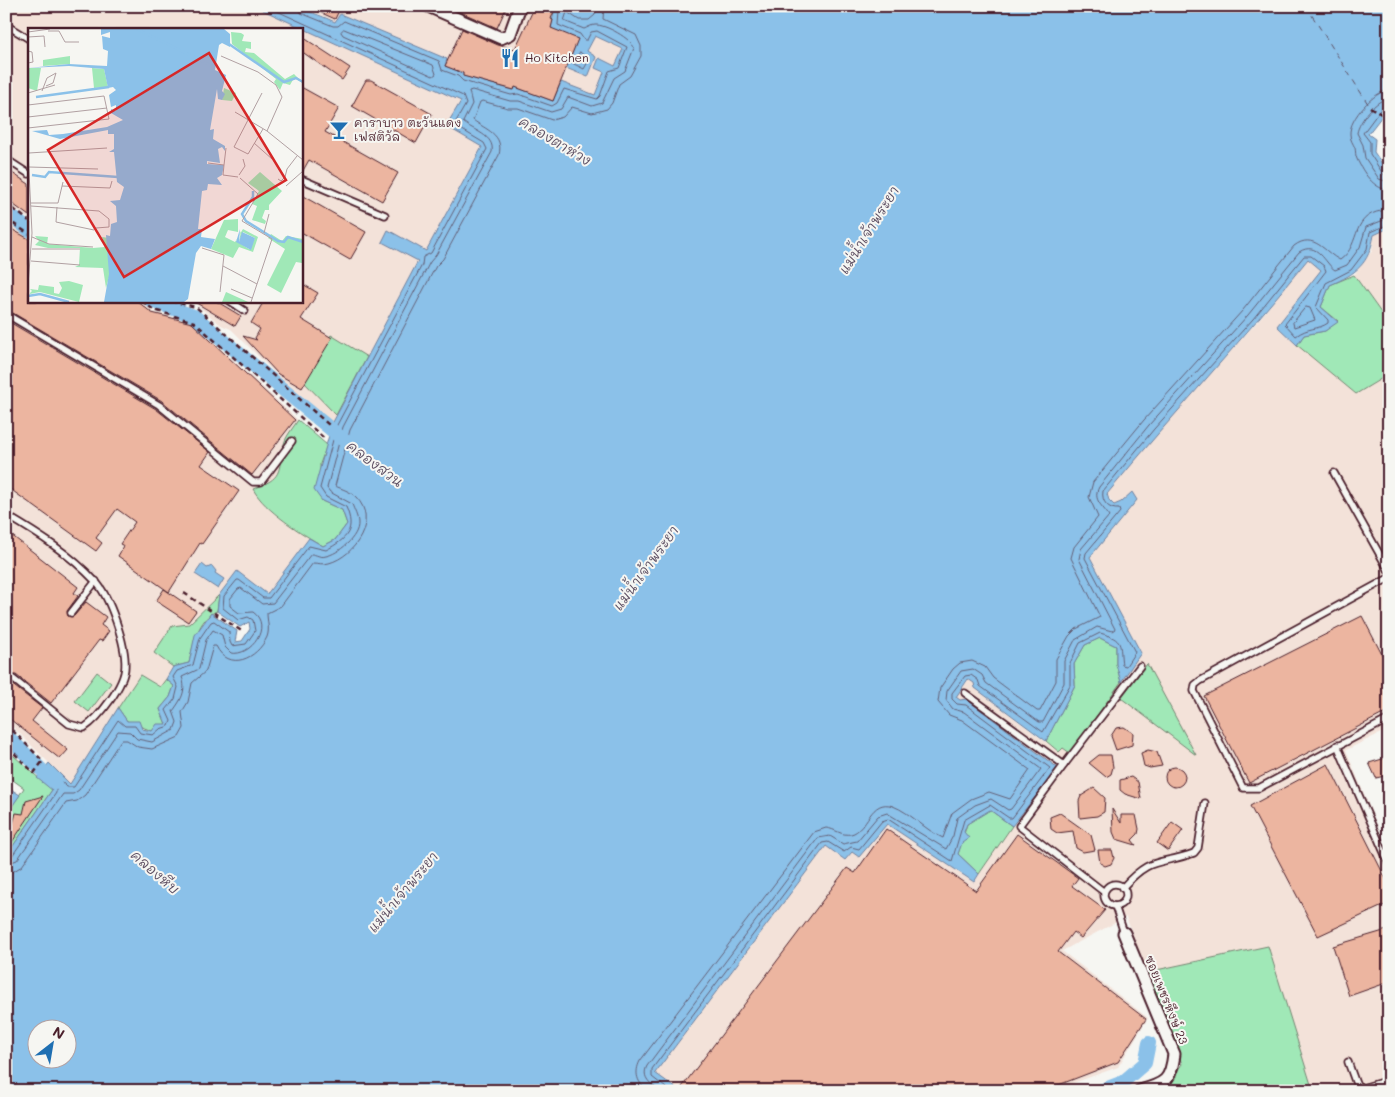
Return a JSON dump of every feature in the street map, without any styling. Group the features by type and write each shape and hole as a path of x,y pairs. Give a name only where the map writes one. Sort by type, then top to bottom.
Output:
{"street":[{"path":"428,6 501,38 510,34 520,6"},
{"name":"ซอยเพชรหึงษ์ 23","path":"1124,933 1174,1054 1172,1069 1168,1079 1161,1085 1140,1091"}],"lane":[{"path":"6,25 28,38"},
{"path":"6,159 28,173"},
{"path":"302,179 385,215"},
{"path":"232,302 245,311"},
{"path":"6,314 159,405 253,482 261,482 292,441"},
{"path":"1334,473 1389,572"},
{"path":"6,515 46,539 96,581 110,603 125,666 120,685 93,722 84,728 69,724 13,679"},
{"path":"1389,578 1198,683 1194,691 1243,788 1259,788 1389,719"},
{"path":"71,613 96,581"},
{"path":"1122,888 1125,898 1122,904 1115,906 1106,902 1104,892 1019,826 1064,764 1140,666"},
{"path":"965,693 1064,764"},
{"path":"1337,745 1389,864"},
{"path":"1122,888 1138,870 1150,863 1194,853 1198,848 1205,803"},
{"path":"1104,892 1112,885 1122,888"},
{"path":"1115,906 1124,933"},
{"path":"1348,1062 1356,1084 1362,1088 1389,1080"}],"path":[{"path":"1370,107 1389,119"},
{"path":"6,203 28,220"},
{"path":"6,218 28,233"},
{"path":"143,302 154,310 194,322 326,440"},
{"path":"175,302 196,307 329,425"},
{"path":"184,593 243,632"},
{"path":"6,724 43,761 34,773 6,745"}],"shaded area":[{"path":"6,6 254,6 302,28 28,28 28,218 6,202"},
{"path":"291,6 546,6 554,11 551,18 553,20 551,28 578,39 566,68 588,76 596,57 586,52 595,36 623,49 615,66 600,58 604,72 595,95 553,101 515,87 514,90 463,76 463,73 445,66 447,59 340,14 336,22 308,9"},
{"path":"302,28 461,101 482,147 426,251 388,231 383,242 419,261 332,424 278,376 231,329 221,325 197,305 184,302 302,302"},
{"path":"6,220 28,235 28,302 141,302 153,312 193,323 327,445 280,513 309,538 267,594 237,572 219,595 189,624 154,653 173,667 161,687 140,675 70,784 6,720"},
{"path":"1385,230 1389,237 1389,324 1354,275 1372,251 1374,235"},
{"path":"1308,259 1322,270 1277,326 1356,394 1389,374 1389,729 1346,750 1389,855 1389,1091 1313,1091 1268,947 1147,972 1126,917 1062,951 1148,1018 1118,1067 1051,1091 674,1091 675,1089 655,1073 826,846 845,860 852,852 859,856 886,823 974,882 1012,826 1058,768 966,699 960,700 956,697 969,679 974,683 975,688 1059,752 1063,748 1070,752 1141,653 1090,557 1137,500 1132,492 1121,502 1114,505 1107,494 1158,432 1257,322"}],"green space":[{"path":"1354,275 1389,324 1389,374 1356,394 1297,345 1304,335 1325,331 1338,321 1321,307 1330,285"},
{"path":"331,335 367,357 336,415 302,380"},
{"path":"298,420 327,445 320,464 322,501 342,510 347,524 335,540 323,546 294,528 275,513 253,489 275,477 285,441"},
{"path":"219,595 217,611 205,620 197,633 189,663 173,667 154,653 172,626 189,624"},
{"path":"1100,638 1116,646 1116,664 1121,682 1070,753 1063,748 1059,752 1046,741 1075,685 1074,664 1085,645"},
{"path":"1147,664 1196,755 1121,698"},
{"path":"97,672 111,683 89,712 75,701"},
{"path":"140,675 160,687 166,679 174,686 170,697 160,709 166,724 152,731 127,721 118,708"},
{"path":"13,755 52,790 6,856 6,815 24,788 6,775 6,768"},
{"path":"990,810 1012,826 979,874 958,854 967,824"},
{"path":"1268,946 1313,1091 1163,1091 1182,1064 1147,972"}],"water":[{"path":"254,6 296,8 335,22 340,14 447,59 445,66 463,73 464,76 513,90 515,87 553,101 561,82 595,95 604,72 595,68 599,58 615,66 623,49 595,36 587,51 596,57 588,77 566,68 551,28 554,11 546,6 575,6 584,10 586,6 1389,6 1389,107 1368,134 1375,139 1374,152 1389,174 1389,228 1374,235 1369,253 1360,267 1347,277 1330,285 1321,307 1338,322 1325,331 1304,335 1297,345 1277,326 1321,270 1308,259 1107,494 1109,500 1114,505 1121,502 1132,492 1137,500 1090,557 1141,653 1121,682 1116,664 1116,646 1100,638 1085,645 1074,664 1075,685 1046,741 975,688 974,683 968,679 956,697 960,700 966,699 1058,768 1012,826 990,810 967,824 964,832 969,838 962,843 958,854 979,874 974,882 887,824 859,857 852,852 845,860 826,846 655,1073 676,1088 674,1091 6,1091 6,856 52,790 37,778 49,763 70,784 118,708 127,721 139,721 142,729 152,731 157,724 166,724 160,709 170,697 174,686 166,679 173,667 189,663 195,635 211,613 237,631 235,642 242,641 250,629 249,622 240,627 217,611 219,595 237,571 267,594 309,538 323,546 335,540 347,524 342,510 322,501 314,490 332,424 418,261 382,242 388,230 426,251 482,147 446,126 461,101"},
{"path":"202,564 207,568 212,566 216,571 215,573 224,579 218,589 195,574"},
{"path":"6,726 39,759 31,767 6,743"},
{"path":"6,786 20,795 6,815"}],"building":[{"path":"306,6 341,6 335,19"},
{"path":"447,6 507,6 497,28"},
{"name":"Ho Kitchen","path":"535,6 542,6 554,11 551,19 553,20 551,28 578,39 553,101 515,87 514,90 463,76 463,73 445,66 462,29 498,45 515,49"},
{"path":"302,37 350,68 342,80 302,52"},
{"path":"366,80 371,80 432,114 416,143 352,106"},
{"path":"302,88 339,108 325,132 398,173 382,201 309,160 302,172"},
{"path":"6,169 28,183 28,215 6,199"},
{"path":"302,196 366,232 350,260 302,233"},
{"path":"6,226 28,238 28,302 138,302 152,313 192,323 295,420 252,475 162,401 6,309"},
{"path":"302,284 318,293 301,319 332,338 302,388 278,374 243,336 257,340 255,338 260,329 251,323 263,302 302,302"},
{"path":"195,302 218,302 241,316 235,326"},
{"path":"6,320 156,409 210,452 201,465 239,491 202,544 200,543 169,592 118,556 124,546 120,544 135,522 117,509 96,538 102,543 96,551 6,486"},
{"path":"6,531 78,587 74,593 78,596 67,611 68,616 74,616 86,602 106,617 101,625 109,631 102,641 99,640 51,703 16,675 8,678 10,683 42,708 32,721 68,750 60,759 6,716"},
{"path":"164,589 196,611 188,622 156,601"},
{"path":"1362,616 1389,668 1389,711 1249,783 1204,696"},
{"path":"1124,727 1133,733 1132,745 1116,750 1111,736 1116,728"},
{"path":"1148,750 1157,752 1162,766 1150,768 1144,766 1141,753"},
{"path":"1099,755 1111,755 1113,767 1111,774 1106,777 1089,763"},
{"path":"1389,757 1389,775 1376,778 1369,763"},
{"path":"1328,764 1389,885 1389,903 1318,936 1250,806"},
{"path":"1175,767 1182,770 1185,777 1182,784 1175,787 1168,784 1165,777 1168,770"},
{"path":"1131,777 1138,782 1141,799 1125,794 1120,790 1120,780"},
{"path":"1094,788 1105,798 1104,812 1097,816 1080,818 1079,801 1081,796"},
{"path":"43,796 6,850 6,826 12,827 16,813 23,814 26,801"},
{"path":"1112,809 1121,823 1121,815 1136,815 1139,829 1138,834 1132,840 1136,845 1116,839 1113,832"},
{"path":"1060,813 1091,835 1095,850 1083,852 1076,848 1073,831 1057,833 1051,829 1050,817"},
{"path":"1172,822 1183,830 1168,851 1157,843"},
{"path":"886,829 976,891 1017,834 1078,878 1072,886 1105,910 1081,938 1073,932 1058,952 1146,1019 1118,1062 1043,1091 679,1091 847,868 855,873"},
{"path":"1098,850 1112,850 1114,858 1111,864 1105,866 1100,863"},
{"path":"1387,930 1389,937 1389,982 1349,996 1333,946"}],"waterway":[{"name":"คลองสวน","path":"6,212 28,229"},
{"name":"คลองสวน","path":"154,302 194,316 345,441"},
{"name":"คลองหีบ","path":"6,735 55,783"},
{"path":"1100,1091 1123,1082 1145,1063 1149,1043"}],"ferry route":[{"path":"1306,6 1370,107"}],"place":[{"name":"Ho Kitchen","path":"510,58"},
{"name":"คาราบาว ตะวันแดง เฟสติวัล","path":"339,130"}],"water label":[{"name":"คลองตาห่วง","path":"555,141"},
{"name":"แม่น้ำเจ้าพระยา","path":"869,230"},
{"name":"แม่น้ำเจ้าพระยา","path":"646,568"},
{"name":"แม่น้ำเจ้าพระยา","path":"403,892"}]}
